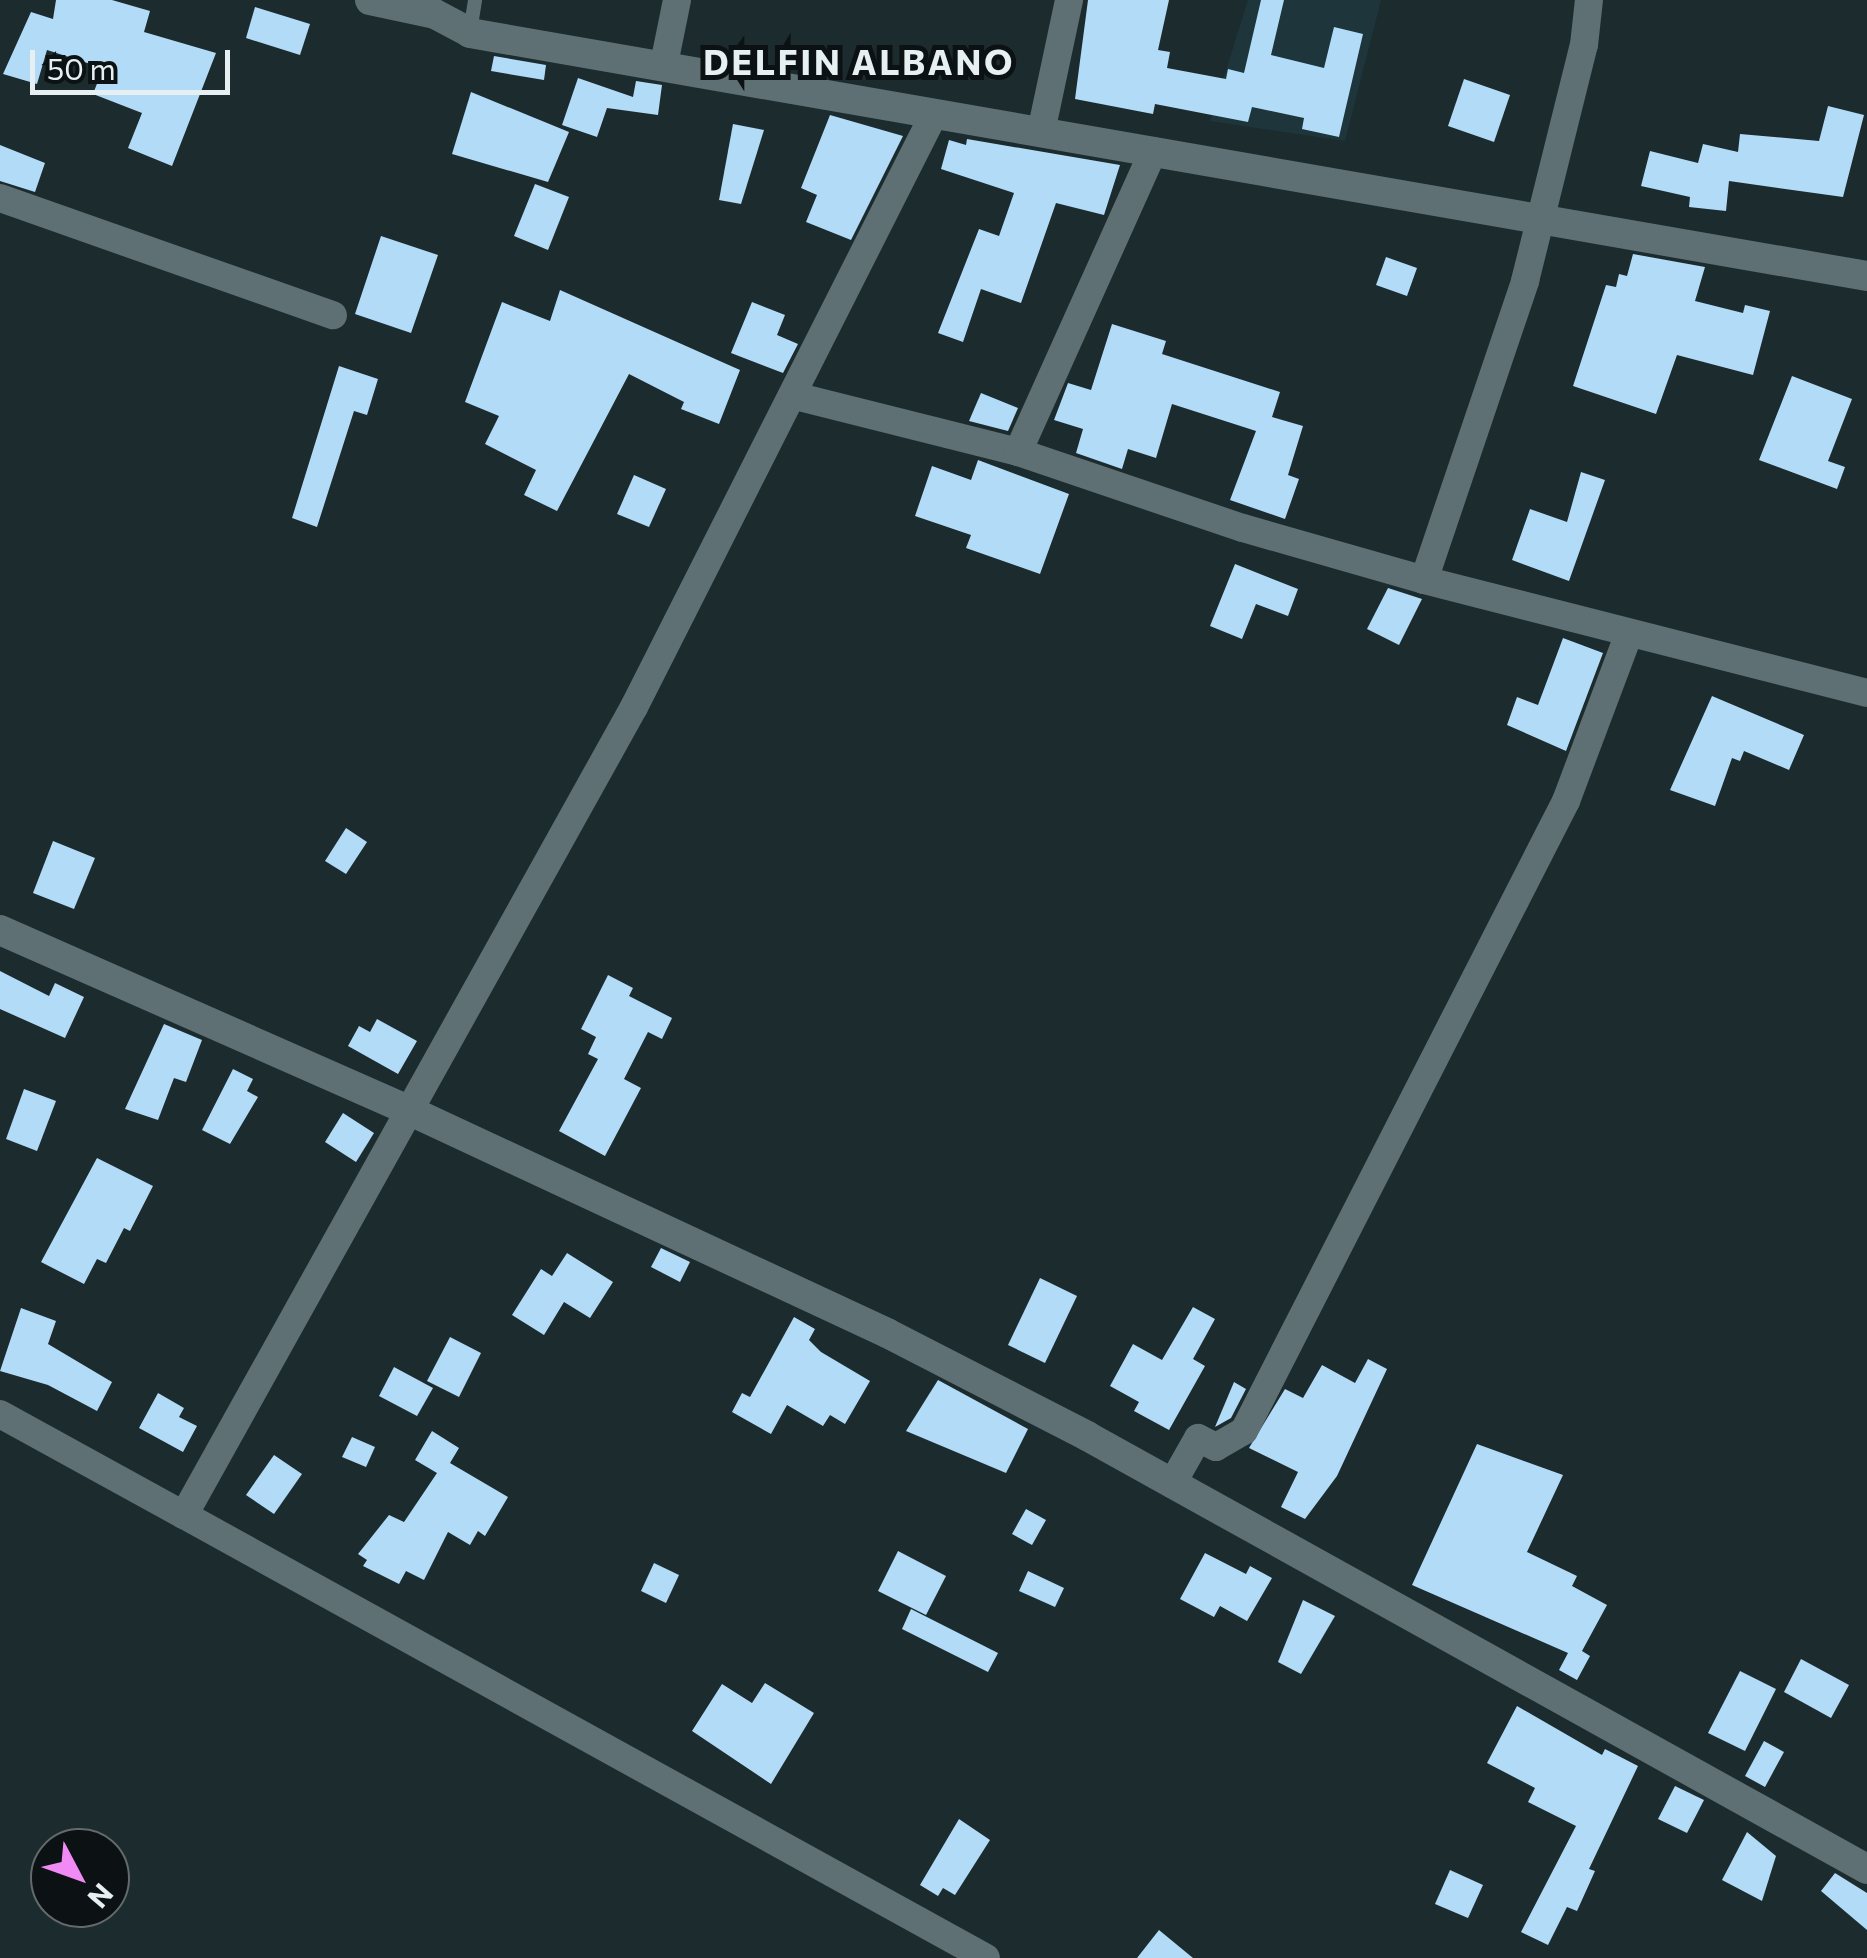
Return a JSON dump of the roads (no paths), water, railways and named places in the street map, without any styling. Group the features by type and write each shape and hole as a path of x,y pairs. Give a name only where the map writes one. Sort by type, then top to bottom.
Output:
{"street":[{"path":"370,0 428,7 470,33 1867,276"},
{"path":"664,64 678,0"},
{"path":"1041,132 1069,0"},
{"path":"1424,580 1541,218 1589,0"},
{"path":"184,1515 406,1109 634,707 934,114"},
{"path":"1018,452 1152,151"},
{"path":"0,198 333,314"},
{"path":"794,396 1018,452 1243,528 1424,580 1628,636 1867,693"},
{"path":"1172,1484 1198,1438 1216,1447 1244,1431 1566,800 1628,636"},
{"path":"0,930 406,1109 887,1333 1172,1484 1867,1870"},
{"path":"0,1414 986,1958"}],"lane":[{"path":"470,33 475,0"}],"district":[{"name":"DELFIN ALBANO","path":"859,61"}]}
